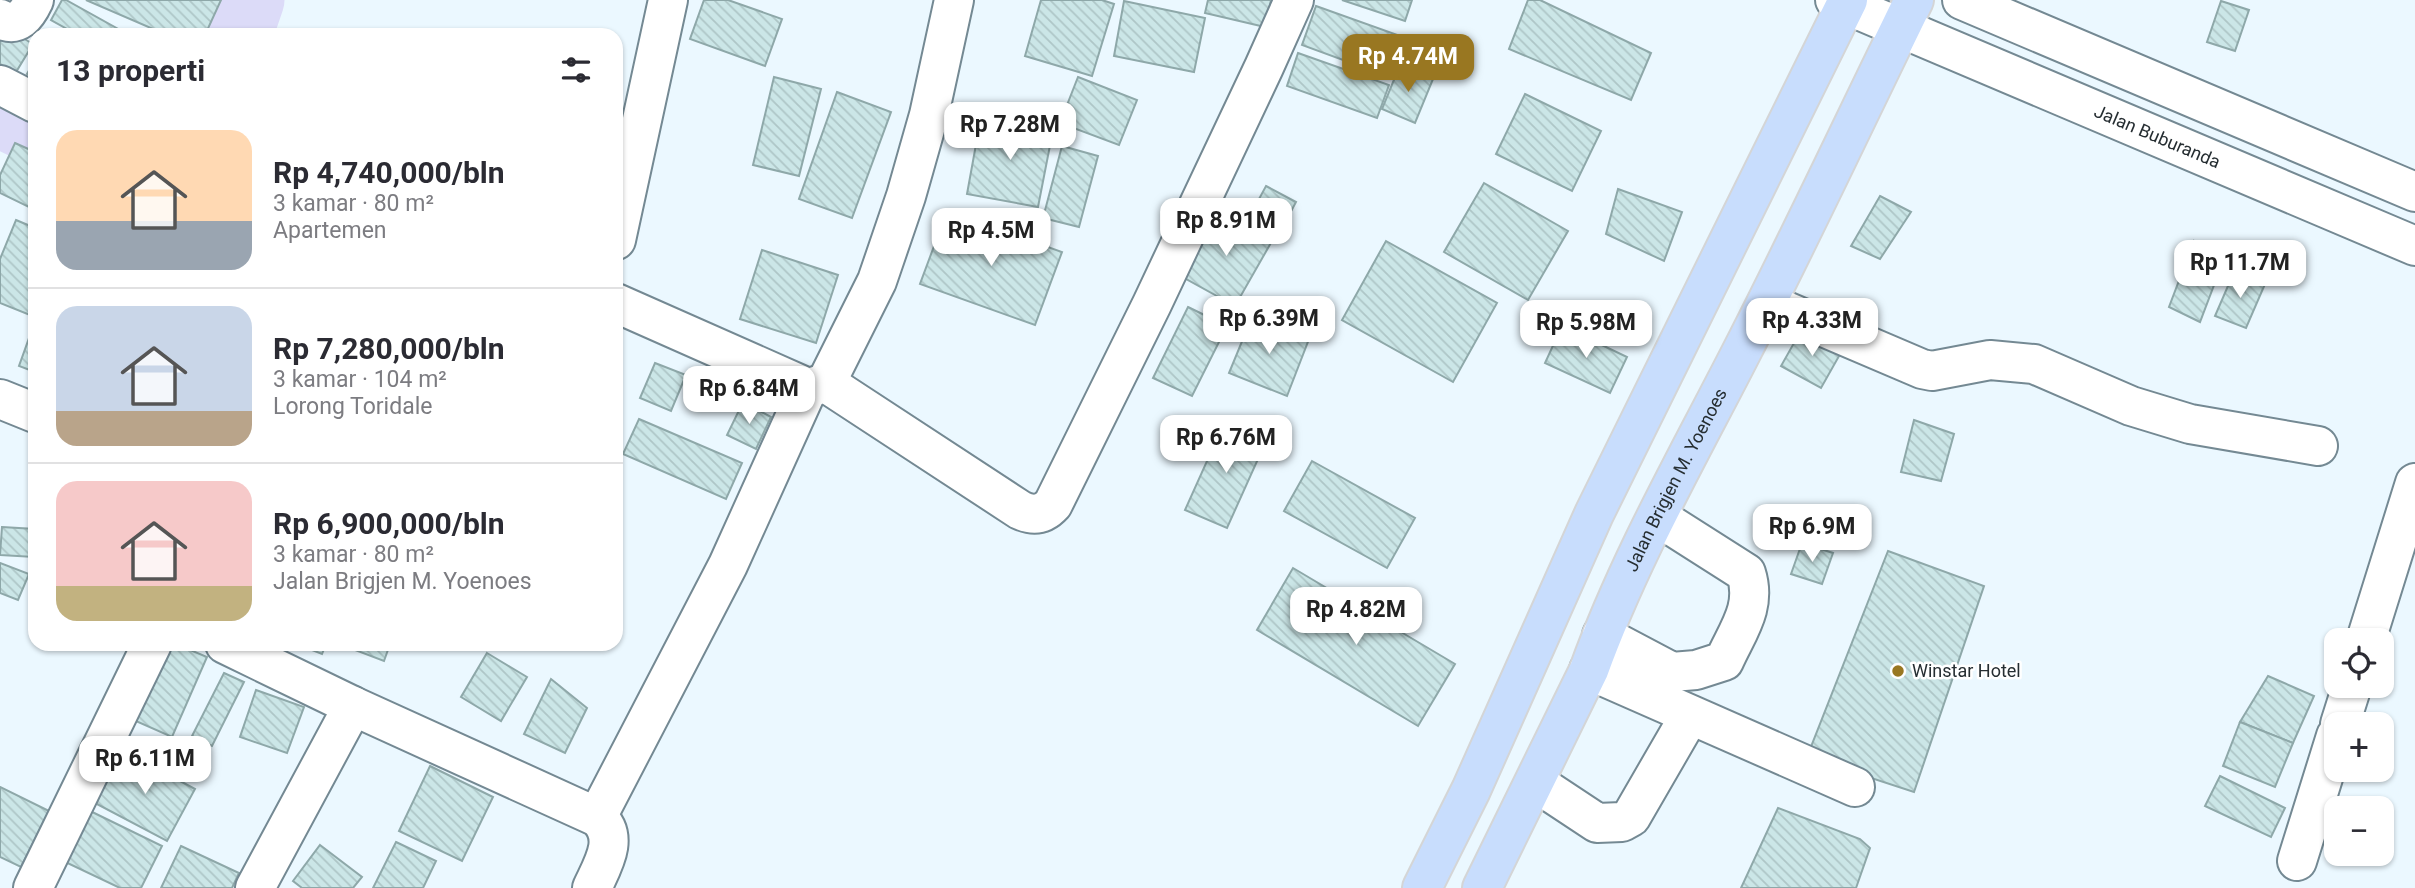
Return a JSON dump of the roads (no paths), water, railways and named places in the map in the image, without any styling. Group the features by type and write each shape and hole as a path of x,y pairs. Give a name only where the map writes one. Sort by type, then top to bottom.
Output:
{"main road":[{"path":"1422,888 1471,790 1594,514 1843,2"},
{"name":"Jalan Brigjen M. Yoenoes","path":"1487,887 1658,517 1767,303 1907,14"}],"street":[{"path":"0,19 18,22 28,13 34,0"},
{"path":"623,208 668,0"},
{"path":"597,817 728,565 817,385 877,281 929,115 954,0"},
{"path":"623,306 817,385 1020,510 1031,515 1048,510 1152,304 1294,0"},
{"path":"1962,0 2415,192"},
{"name":"Jalan Buburanda","path":"1843,2 1907,14 2415,246"},
{"path":"0,85 28,99"},
{"path":"1767,303 1922,369 1932,371 1990,360 2034,364 2131,406 2190,424 2318,446"},
{"path":"0,399 28,410"},
{"path":"2370,628 2415,484"},
{"path":"1595,652 1672,672 1696,670 1724,661 1750,604 1751,588 1746,573 1658,517"},
{"path":"33,888 149,651"},
{"path":"239,651 597,817 607,828 610,837 608,850 592,888"},
{"path":"1595,652 1690,715 1855,787"},
{"path":"255,888 353,706"},
{"path":"1535,782 1597,823 1622,822 1631,817 1690,715"},
{"path":"2297,861 2324,774"}],"waterway":[{"path":"242,28 252,0"},
{"path":"0,115 28,129"}],"place":[{"name":"Winstar Hotel","path":"1898,671"}]}
